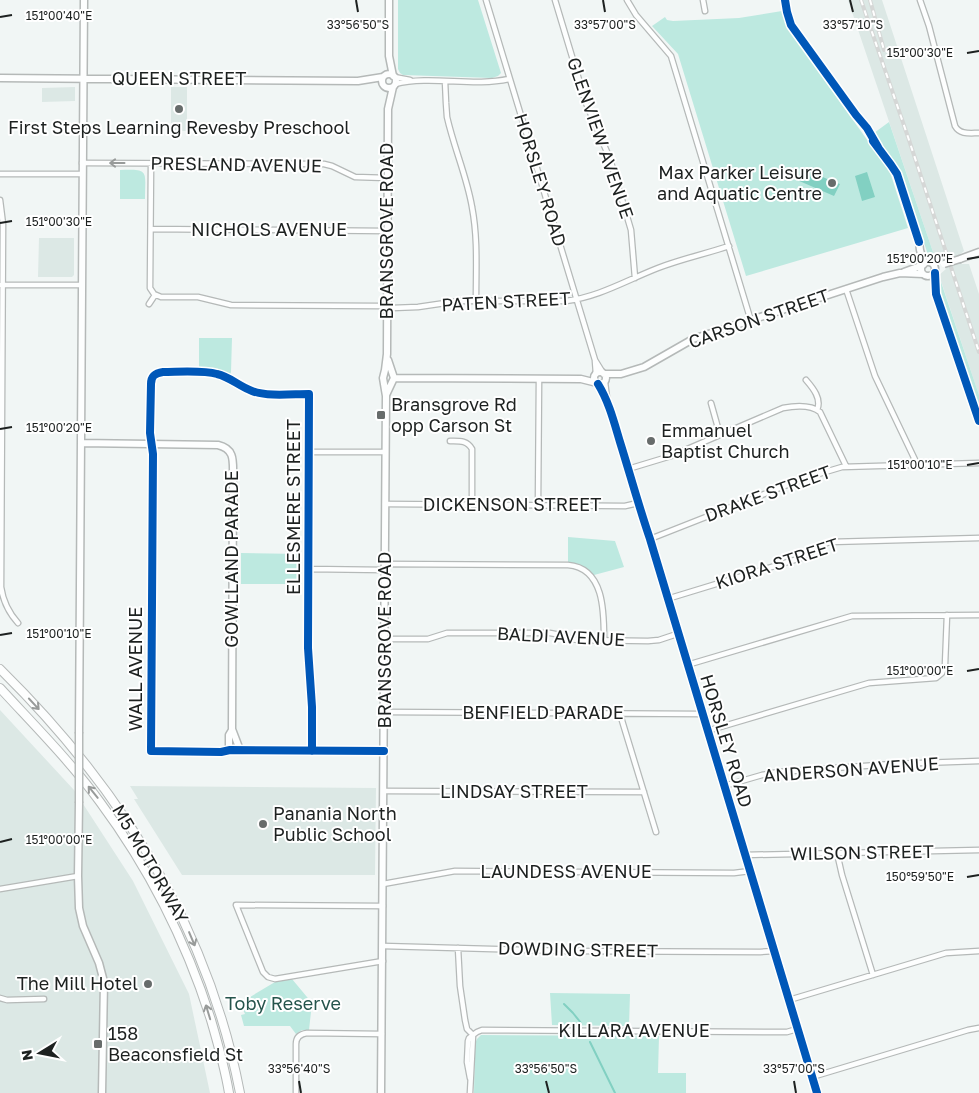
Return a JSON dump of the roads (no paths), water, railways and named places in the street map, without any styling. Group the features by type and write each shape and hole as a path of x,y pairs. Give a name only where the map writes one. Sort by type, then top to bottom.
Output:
{"highway":[{"name":"M5 MOTORWAY","path":"0,669 54,726 96,777 141,842 163,879 189,932 211,987 228,1041 240,1093"},
{"name":"M5 MOTORWAY","path":"0,688 70,763 128,841 151,879 173,922 193,969 218,1043 229,1093"}],"main road":[{"path":"84,0 78,897 81,918 99,963 104,982 102,1093"},
{"name":"BRANSGROVE ROAD","path":"388,108 394,81 389,56 389,0"},
{"path":"785,0 791,25 856,117 869,130 878,147 892,165 898,178 919,242 923,264 922,270 936,294 979,421"},
{"name":"BRANSGROVE ROAD","path":"384,76 389,56"},
{"path":"390,74 394,81 388,88 384,86 382,81 384,76 390,74"},
{"name":"QUEEN STREET","path":"358,81 384,76"},
{"name":"QUEEN STREET","path":"0,78 358,81 384,86"},
{"name":"BRANSGROVE ROAD","path":"381,1093 386,396 383,377 387,354 388,108 384,86"},
{"path":"919,242 934,267 936,294"},
{"path":"934,267 977,254"},
{"path":"923,264 927,262 934,267"},
{"name":"CARSON STREET","path":"383,377 389,373 392,379 581,379 621,374 648,365 690,341 923,264"},
{"path":"925,275 931,276 934,267"},
{"name":"CARSON STREET","path":"900,273 925,275"},
{"name":"BRANSGROVE ROAD","path":"386,396 392,379 387,354"},
{"name":"GOWLLAND PARADE","path":"81,443 218,445 227,448 232,455 232,729 240,750"},
{"name":"GOWLLAND PARADE","path":"229,750 229,735 232,729"},
{"name":"WALL AVENUE","path":"229,750 384,751"}],"street":[{"name":"HORSLEY ROAD","path":"486,0 817,1093"},
{"name":"GLENVIEW AVENUE","path":"555,0 586,102 608,155 629,225 632,238 635,278"},
{"path":"627,0 636,15 671,56 752,321"},
{"path":"703,0 705,11"},
{"path":"920,0 929,26 955,126 960,132 979,132"},
{"path":"394,81 496,81 509,79"},
{"path":"445,81 447,117 475,223 476,301"},
{"name":"PRESLAND AVENUE","path":"82,163 324,164 355,177 387,178"},
{"path":"149,304 155,295 150,288 151,164"},
{"path":"0,174 82,174"},
{"path":"0,200 3,224 1,285 1,587 8,609 18,623"},
{"name":"NICHOLS AVENUE","path":"151,229 387,230"},
{"name":"PATEN STREET","path":"155,295 161,297 198,297 231,305 423,307 453,302 476,301 556,302 576,299 614,288 659,267 729,246"},
{"path":"1,285 82,285"},
{"path":"846,290 875,376 917,464"},
{"path":"149,370 153,375 151,384 151,444"},
{"name":"ELLESMERE STREET","path":"153,375 163,372 212,373 224,376 256,393 309,394 308,655 312,707 312,751"},
{"path":"538,506 539,379"},
{"path":"806,380 813,388 817,397 819,403 817,410"},
{"path":"711,403 720,434"},
{"path":"628,469 671,456 782,408 806,407 817,410 824,419 846,466"},
{"path":"450,440 465,442 472,449 472,505"},
{"name":"WALL AVENUE","path":"151,444 153,454 151,751 221,752 229,750"},
{"path":"309,452 385,452"},
{"name":"DRAKE STREET","path":"650,539 805,478 846,466 979,463"},
{"name":"DICKENSON STREET","path":"385,504 625,506 638,503"},
{"name":"KIORA STREET","path":"667,599 796,560 830,542 979,538"},
{"path":"308,569 568,565 578,567 591,575 596,585 604,610 604,641"},
{"path":"707,731 869,683 936,678 942,673 945,665 947,615"},
{"path":"687,665 848,617 979,615"},
{"name":"BALDI AVENUE","path":"385,639 428,639 447,632 540,633 558,634 578,640 654,641 678,634"},
{"name":"BENFIELD PARADE","path":"384,712 702,714"},
{"path":"620,714 656,832"},
{"name":"ANDERSON AVENUE","path":"724,786 778,772 892,764 979,762"},
{"name":"LINDSAY STREET","path":"384,791 644,792"},
{"name":"WILSON STREET","path":"745,855 979,850"},
{"path":"837,853 873,975"},
{"name":"LAUNDESS AVENUE","path":"383,884 458,871 724,873 750,871"},
{"path":"0,889 78,876"},
{"path":"382,906 236,904 263,972 268,977 275,979 383,961"},
{"name":"DOWDING STREET","path":"383,946 577,951 774,951"},
{"path":"458,948 460,986 466,1024 473,1036 470,1093"},
{"path":"789,1000 946,953 979,952"},
{"path":"0,998 7,1000 44,999"},
{"path":"812,1077 963,1031 979,1028"},
{"name":"KILLARA AVENUE","path":"473,1036 484,1030 777,1032 797,1029"},
{"path":"296,1093 296,1040 299,1035 308,1033 382,1034"}],"waterway":[{"path":"564,1004 581,1023"},
{"path":"590,1042 615,1093"}],"railway":[{"path":"861,0 979,352"},
{"path":"870,0 884,50"}],"place":[{"name":"First Steps Learning Revesby Preschool","path":"179,109"},
{"name":"Max Parker Leisure and Aquatic Centre","path":"832,183"},
{"name":"Bransgrove Rd opp Carson St","path":"381,415"},
{"name":"Emmanuel Baptist Church","path":"651,441"},
{"name":"Panania North Public School","path":"263,824"},
{"name":"The Mill Hotel","path":"148,984"},
{"name":"158 Beaconsfield St","path":"98,1044"}],"park label":[{"name":"Toby Reserve","path":"283,1004"}]}
